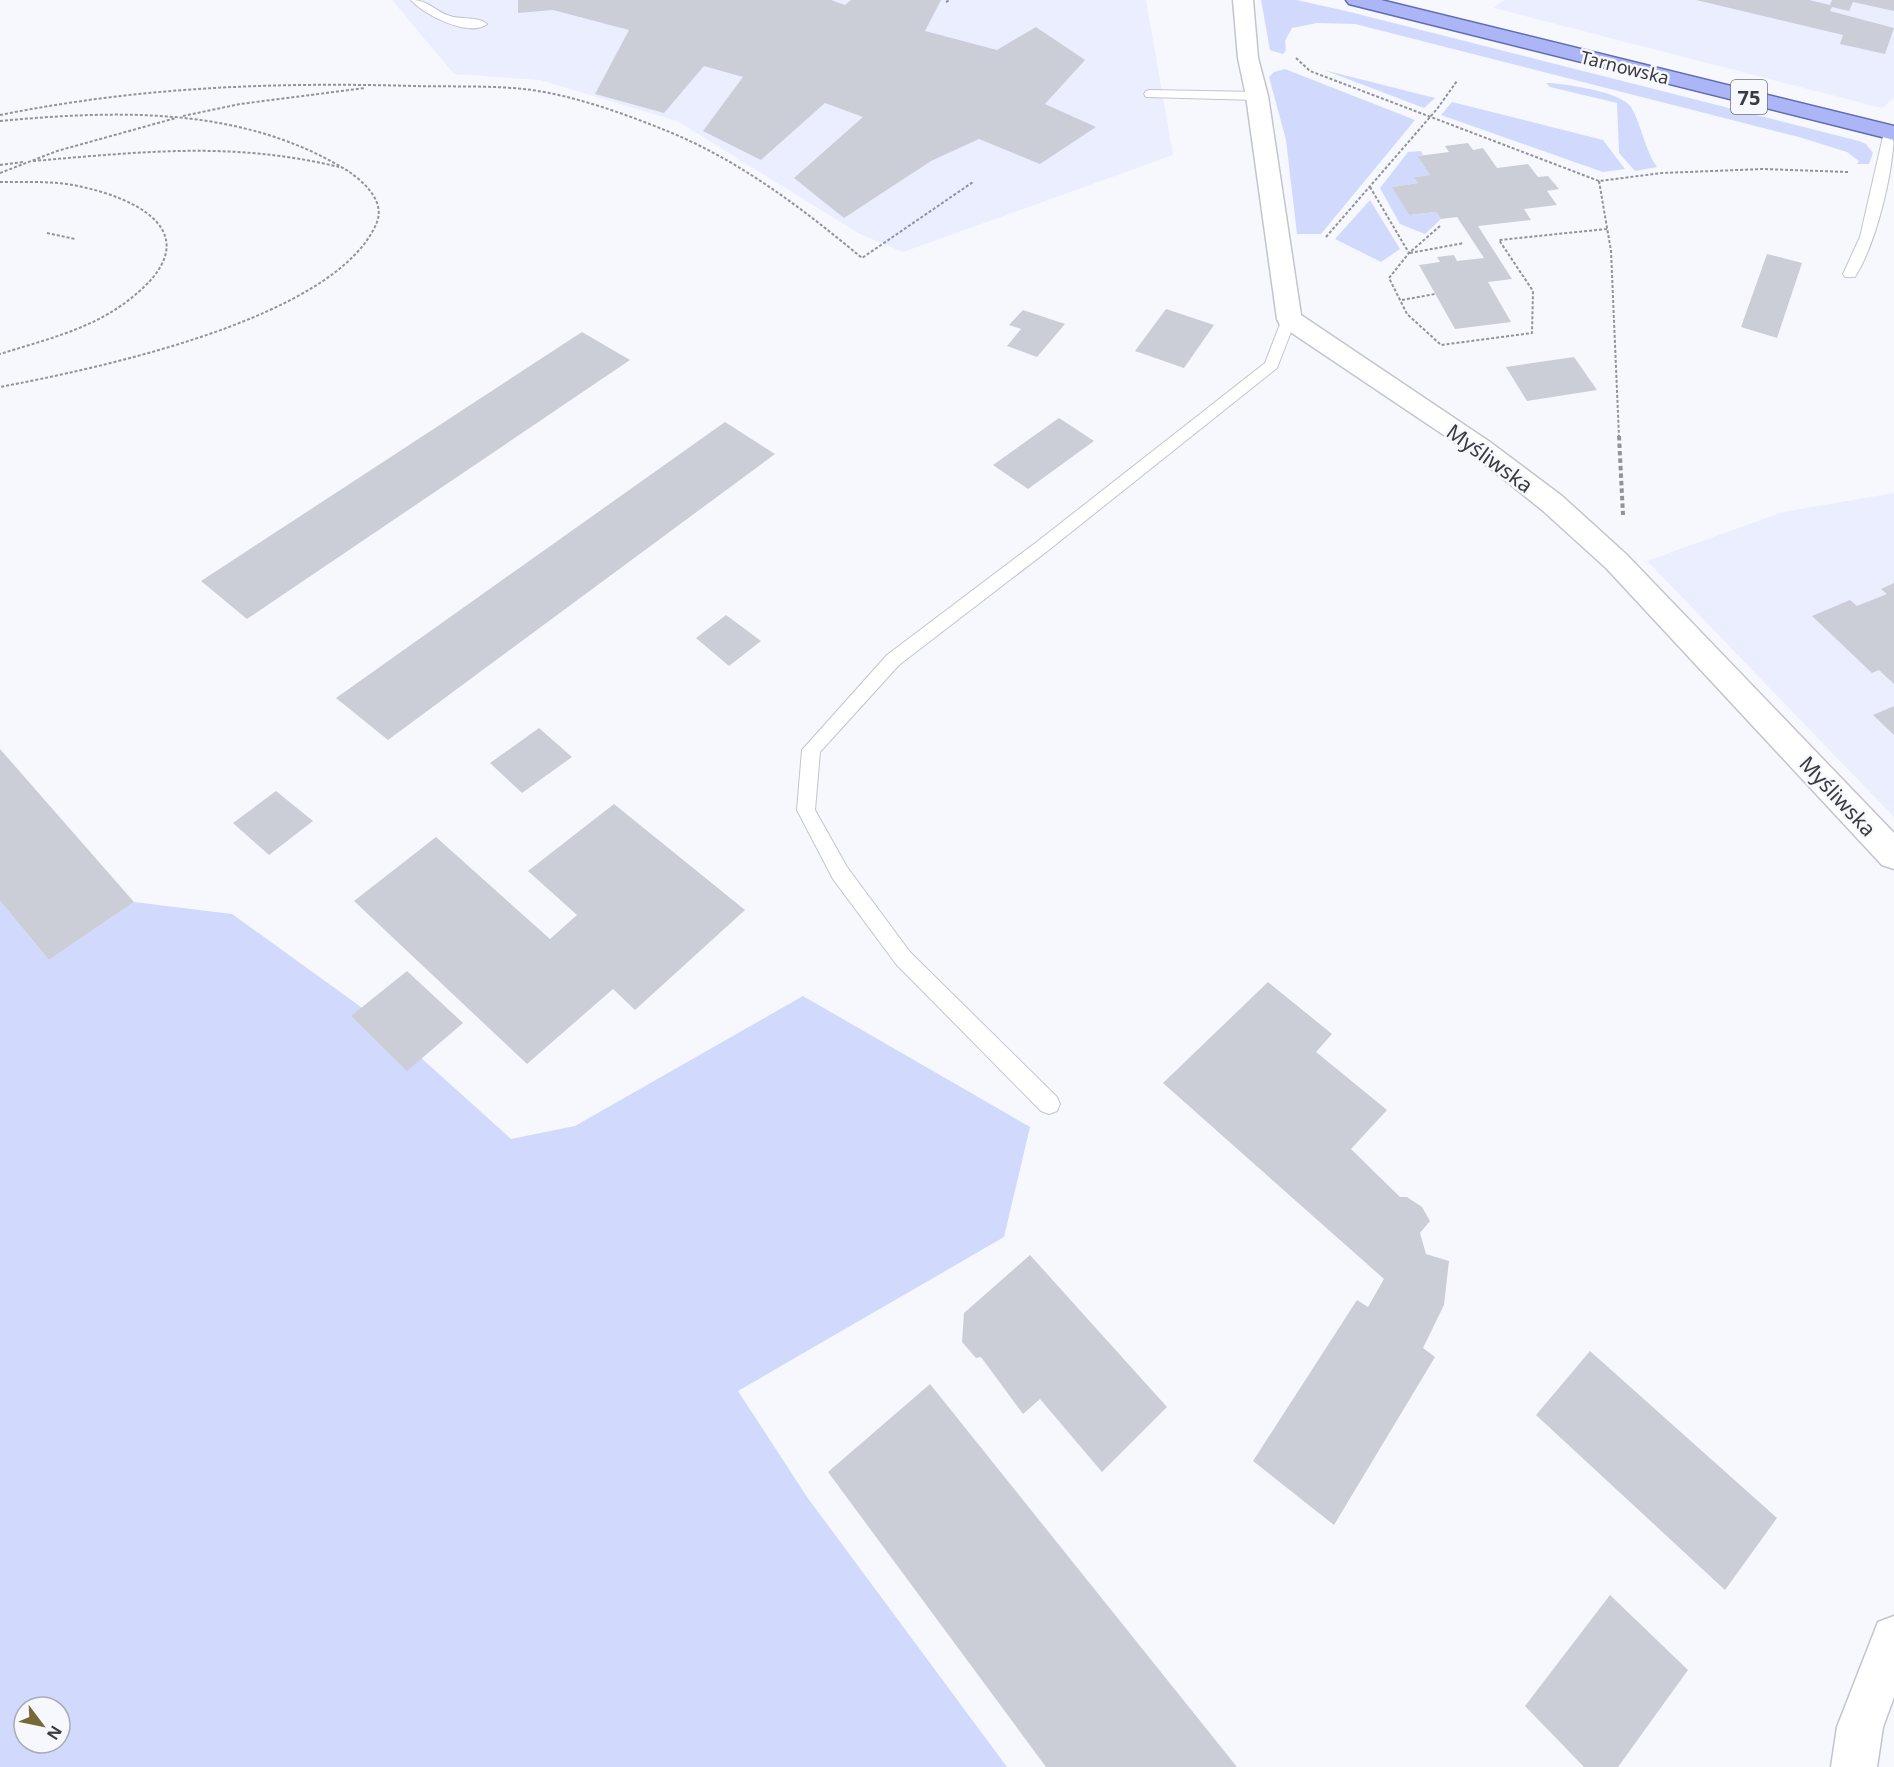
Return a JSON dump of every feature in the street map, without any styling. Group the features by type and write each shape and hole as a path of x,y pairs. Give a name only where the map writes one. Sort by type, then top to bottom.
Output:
{"main road":[{"name":"Tarnowska","path":"1356,0 1893,133"}],"street":[{"path":"1243,0 1248,58 1257,96 1289,319"},
{"name":"Myśliwska","path":"1289,319 1481,448 1552,503 1616,561 1894,855"},
{"path":"1854,1767 1860,1727 1894,1638"}],"lane":[{"path":"417,0 429,12 450,22 481,24"},
{"path":"1150,94 1257,96"},
{"path":"1850,274 1867,237 1893,133"},
{"path":"1049,1104 903,958 840,873 807,810 811,750 893,660 1044,545 1272,365 1289,319"}],"path":[{"path":"1296,58 1310,71 1599,181 1662,173 1763,169 1853,172 1881,176"},
{"path":"1326,237 1429,118 1457,81"},
{"path":"0,115 71,101 168,90 249,86 532,90 673,133 751,173 779,192 862,258 973,182"},
{"path":"0,173 28,161 178,117 240,104 375,86"},
{"path":"0,121 106,114 178,117 234,124 265,131 308,148 345,169 370,188 377,208 377,221 368,240 355,257 329,278 246,320 137,357 73,373 0,387"},
{"path":"0,165 146,150 203,148 313,159 345,169"},
{"path":"1599,181 1611,251 1624,537 1624,549 1616,561"},
{"path":"0,182 72,185 119,197 136,204 153,216 165,230 169,253 149,283 129,300 67,333 0,354"},
{"path":"1370,187 1409,253"},
{"path":"1440,226 1409,253 1389,278 1407,314 1441,345 1532,333 1533,291 1500,240 1607,228"},
{"path":"47,232 75,239"},
{"path":"1409,253 1464,243"},
{"path":"1401,300 1435,294"}],"shaded area":[{"path":"392,0 1146,0 1173,155 903,252 860,234 677,121 540,80 454,74"},
{"path":"1261,0 1297,0 1350,12 1859,141 1866,144 1873,153 1869,164 1857,164 1859,161 1847,152 1799,137 1355,24 1317,23 1292,28 1285,41 1286,50 1283,54 1270,50"},
{"path":"1504,0 1894,0 1894,98 1882,108 1494,8"},
{"path":"1285,69 1415,120 1321,234 1297,234 1286,140 1269,77 1274,72"},
{"path":"1324,70 1435,98 1424,108"},
{"path":"1546,83 1592,89 1625,102 1635,114 1649,153 1657,167 1635,171 1619,153 1617,103 1550,87"},
{"path":"1452,102 1603,140 1625,169 1603,172 1441,115"},
{"path":"1421,151 1423,155 1419,156 1430,175 1415,177 1418,183 1393,187 1409,215 1436,212 1441,219 1425,234 1400,224 1380,188 1408,152"},
{"path":"1370,200 1400,249 1381,262 1335,239"},
{"path":"1894,493 1894,817 1647,561 1783,512"},
{"path":"0,901 49,960 134,902 232,914 379,1020 511,1139 575,1126 803,996 1030,1127 1004,1237 738,1391 807,1497 1007,1767 0,1767"}],"building":[{"path":"518,0 831,0 845,5 851,0 941,0 925,31 997,50 1036,27 1085,60 1045,104 1096,127 1040,164 979,139 931,161 844,218 794,178 863,117 825,103 761,160 703,131 743,77 704,66 664,113 595,94 629,30 553,10 518,13"},
{"path":"1696,0 1809,0 1830,5 1832,0 1894,0 1894,11 1853,2 1849,11 1832,7 1830,11 1894,28 1885,54 1840,44 1843,35"},
{"path":"1468,143 1473,150 1483,148 1497,168 1528,164 1538,177 1548,176 1559,189 1547,191 1557,205 1524,209 1531,220 1478,226 1512,279 1488,282 1511,322 1455,329 1419,265 1440,262 1437,257 1454,255 1457,261 1484,258 1457,217 1441,219 1436,212 1409,215 1392,187 1418,183 1414,177 1430,175 1418,156 1449,152 1445,146"},
{"path":"1767,254 1802,263 1777,338 1741,327"},
{"path":"1166,309 1214,325 1184,368 1135,351"},
{"path":"1023,310 1065,324 1037,357 1007,346 1021,329 1009,325"},
{"path":"582,332 630,360 247,619 201,581"},
{"path":"1574,357 1597,390 1527,401 1506,367"},
{"path":"1059,418 1094,441 1028,489 993,465"},
{"path":"725,422 775,454 388,740 336,698"},
{"path":"1894,583 1894,684 1879,670 1872,673 1812,616 1850,600 1857,606 1887,594 1881,589"},
{"path":"726,615 761,641 729,666 696,638"},
{"path":"1894,706 1894,735 1873,715"},
{"path":"539,728 572,757 522,793 490,763"},
{"path":"0,749 134,902 49,960 0,901"},
{"path":"276,791 313,821 269,855 233,823"},
{"path":"614,804 745,910 635,1010 613,989 527,1064 354,901 436,837 550,939 577,915 528,871"},
{"path":"407,971 463,1023 407,1071 351,1016"},
{"path":"1268,982 1332,1034 1316,1052 1387,1110 1351,1149 1400,1197 1407,1197 1422,1207 1430,1221 1420,1233 1426,1254 1449,1261 1444,1305 1423,1348 1435,1357 1334,1525 1253,1461 1357,1300 1368,1307 1384,1279 1163,1083"},
{"path":"1030,1255 1167,1407 1102,1472 1040,1399 1023,1414 981,1357 976,1358 962,1342 964,1313"},
{"path":"1590,1351 1777,1518 1725,1590 1536,1415"},
{"path":"930,1384 1237,1767 1046,1767 828,1472"},
{"path":"1610,1595 1688,1670 1618,1767 1584,1767 1525,1706"}]}
